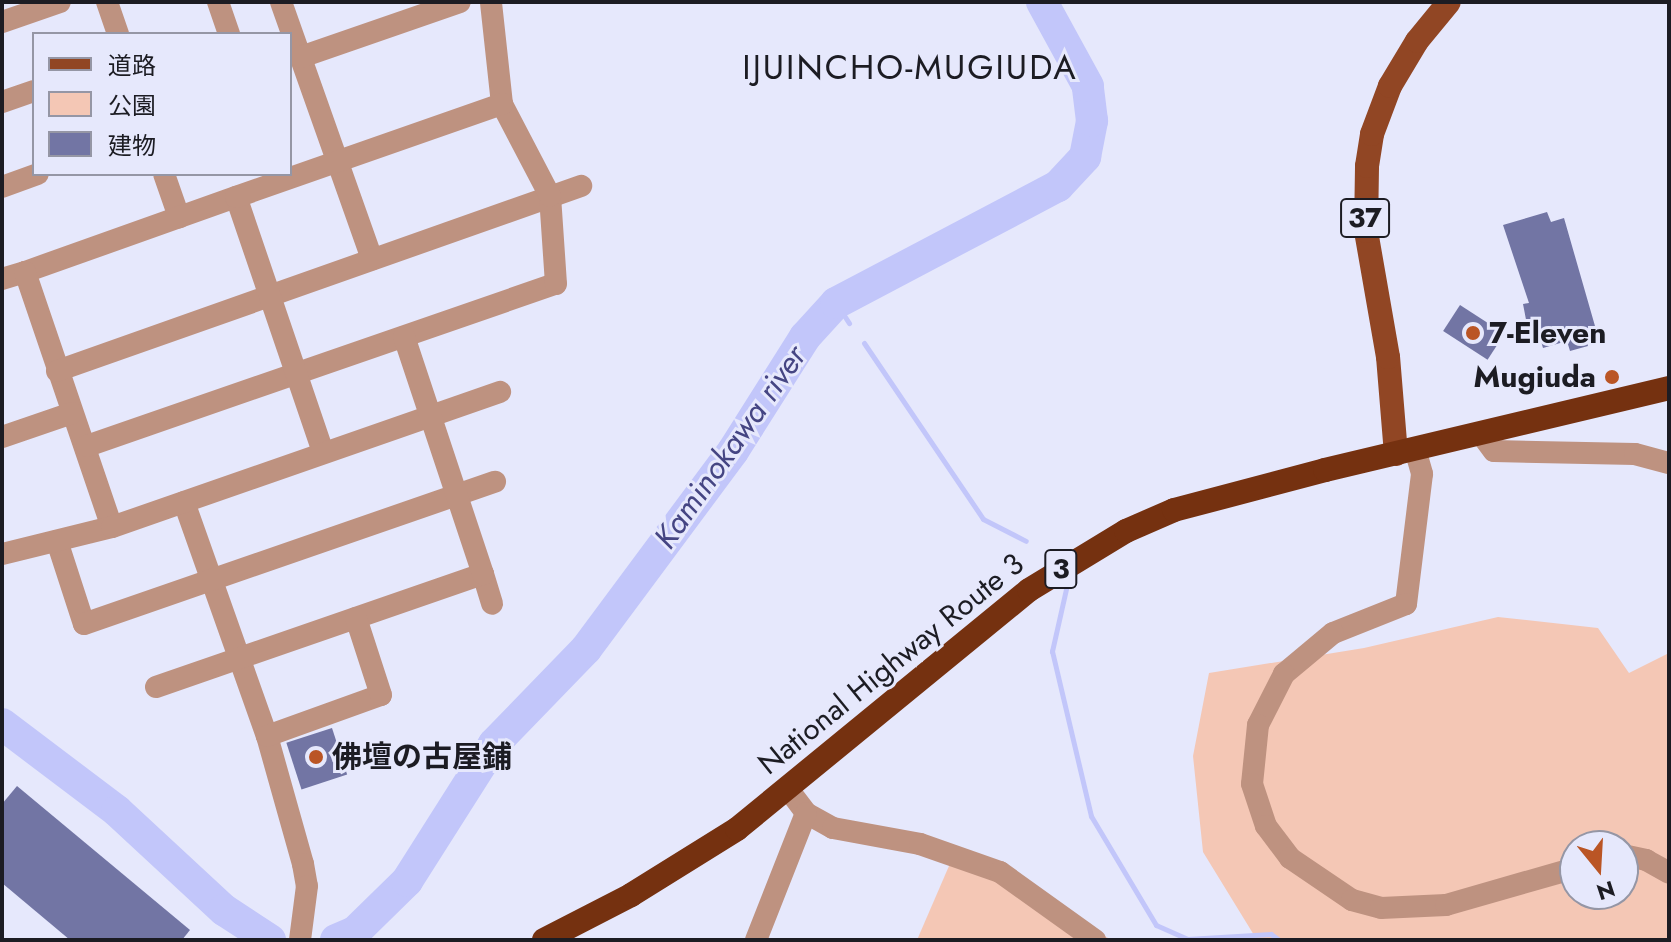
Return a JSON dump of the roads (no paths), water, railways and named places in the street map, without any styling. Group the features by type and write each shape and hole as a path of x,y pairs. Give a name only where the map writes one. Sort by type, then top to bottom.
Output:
{"highway":[{"name":"National Highway Route 3","path":"544,940 631,895 737,829 1029,590 1104,543 1174,510 1669,388"}],"main road":[{"name":"37","path":"1405,452 1366,231 1367,166 1372,134 1390,86 1417,41 1449,2"}],"street":[{"path":"2,22 60,2"},
{"path":"107,2 117,32"},
{"path":"218,2 228,32"},
{"path":"281,2 292,32"},
{"path":"301,57 460,2"},
{"path":"87,446 556,284 550,196 502,104 491,2"},
{"path":"292,32 372,259"},
{"path":"2,102 32,92"},
{"path":"292,174 502,104"},
{"path":"2,187 32,176"},
{"path":"165,176 179,217"},
{"path":"2,279 236,197 279,178"},
{"path":"57,371 581,186"},
{"path":"236,197 323,452"},
{"path":"25,272 57,371 87,446 112,527"},
{"path":"404,337 492,604"},
{"path":"2,554 112,527 500,392"},
{"path":"2,437 72,413"},
{"path":"1481,434 1494,451 1635,454 1669,463"},
{"path":"1405,452 1422,474 1406,604 1333,633 1284,674 1258,725 1252,784 1266,826 1290,858 1352,900 1381,908 1446,905 1559,873"},
{"path":"57,541 84,624 495,482"},
{"path":"184,502 267,736 305,875 302,933"},
{"path":"156,687 483,574"},
{"path":"267,736 381,695 356,618"},
{"path":"788,789 806,813 833,828 920,844 1000,872 1095,940"},
{"path":"756,940 806,813"},
{"path":"1639,861 1669,873"}],"waterway":[{"name":"Kaminokawa river","path":"336,940 355,932 407,881 494,744 586,649 733,451 805,337 836,303 1058,186 1085,157 1092,121 1088,86 1042,2"},
{"path":"836,303 849,323"},
{"path":"864,343 983,519 1026,541"},
{"path":"1066,589 1052,651 1091,816 1156,925 1187,939 1271,934 1279,940"},
{"name":"Kaminokawa river","path":"2,724 117,811 224,910 270,940"}],"place":[{"name":"7-Eleven","path":"1473,333"},
{"name":"Mugiuda","path":"1612,377"},
{"name":"佛壇の古屋鋪","path":"316,757"}],"district":[{"name":"IJUINCHO-MUGIUDA","path":"910,68"}]}
